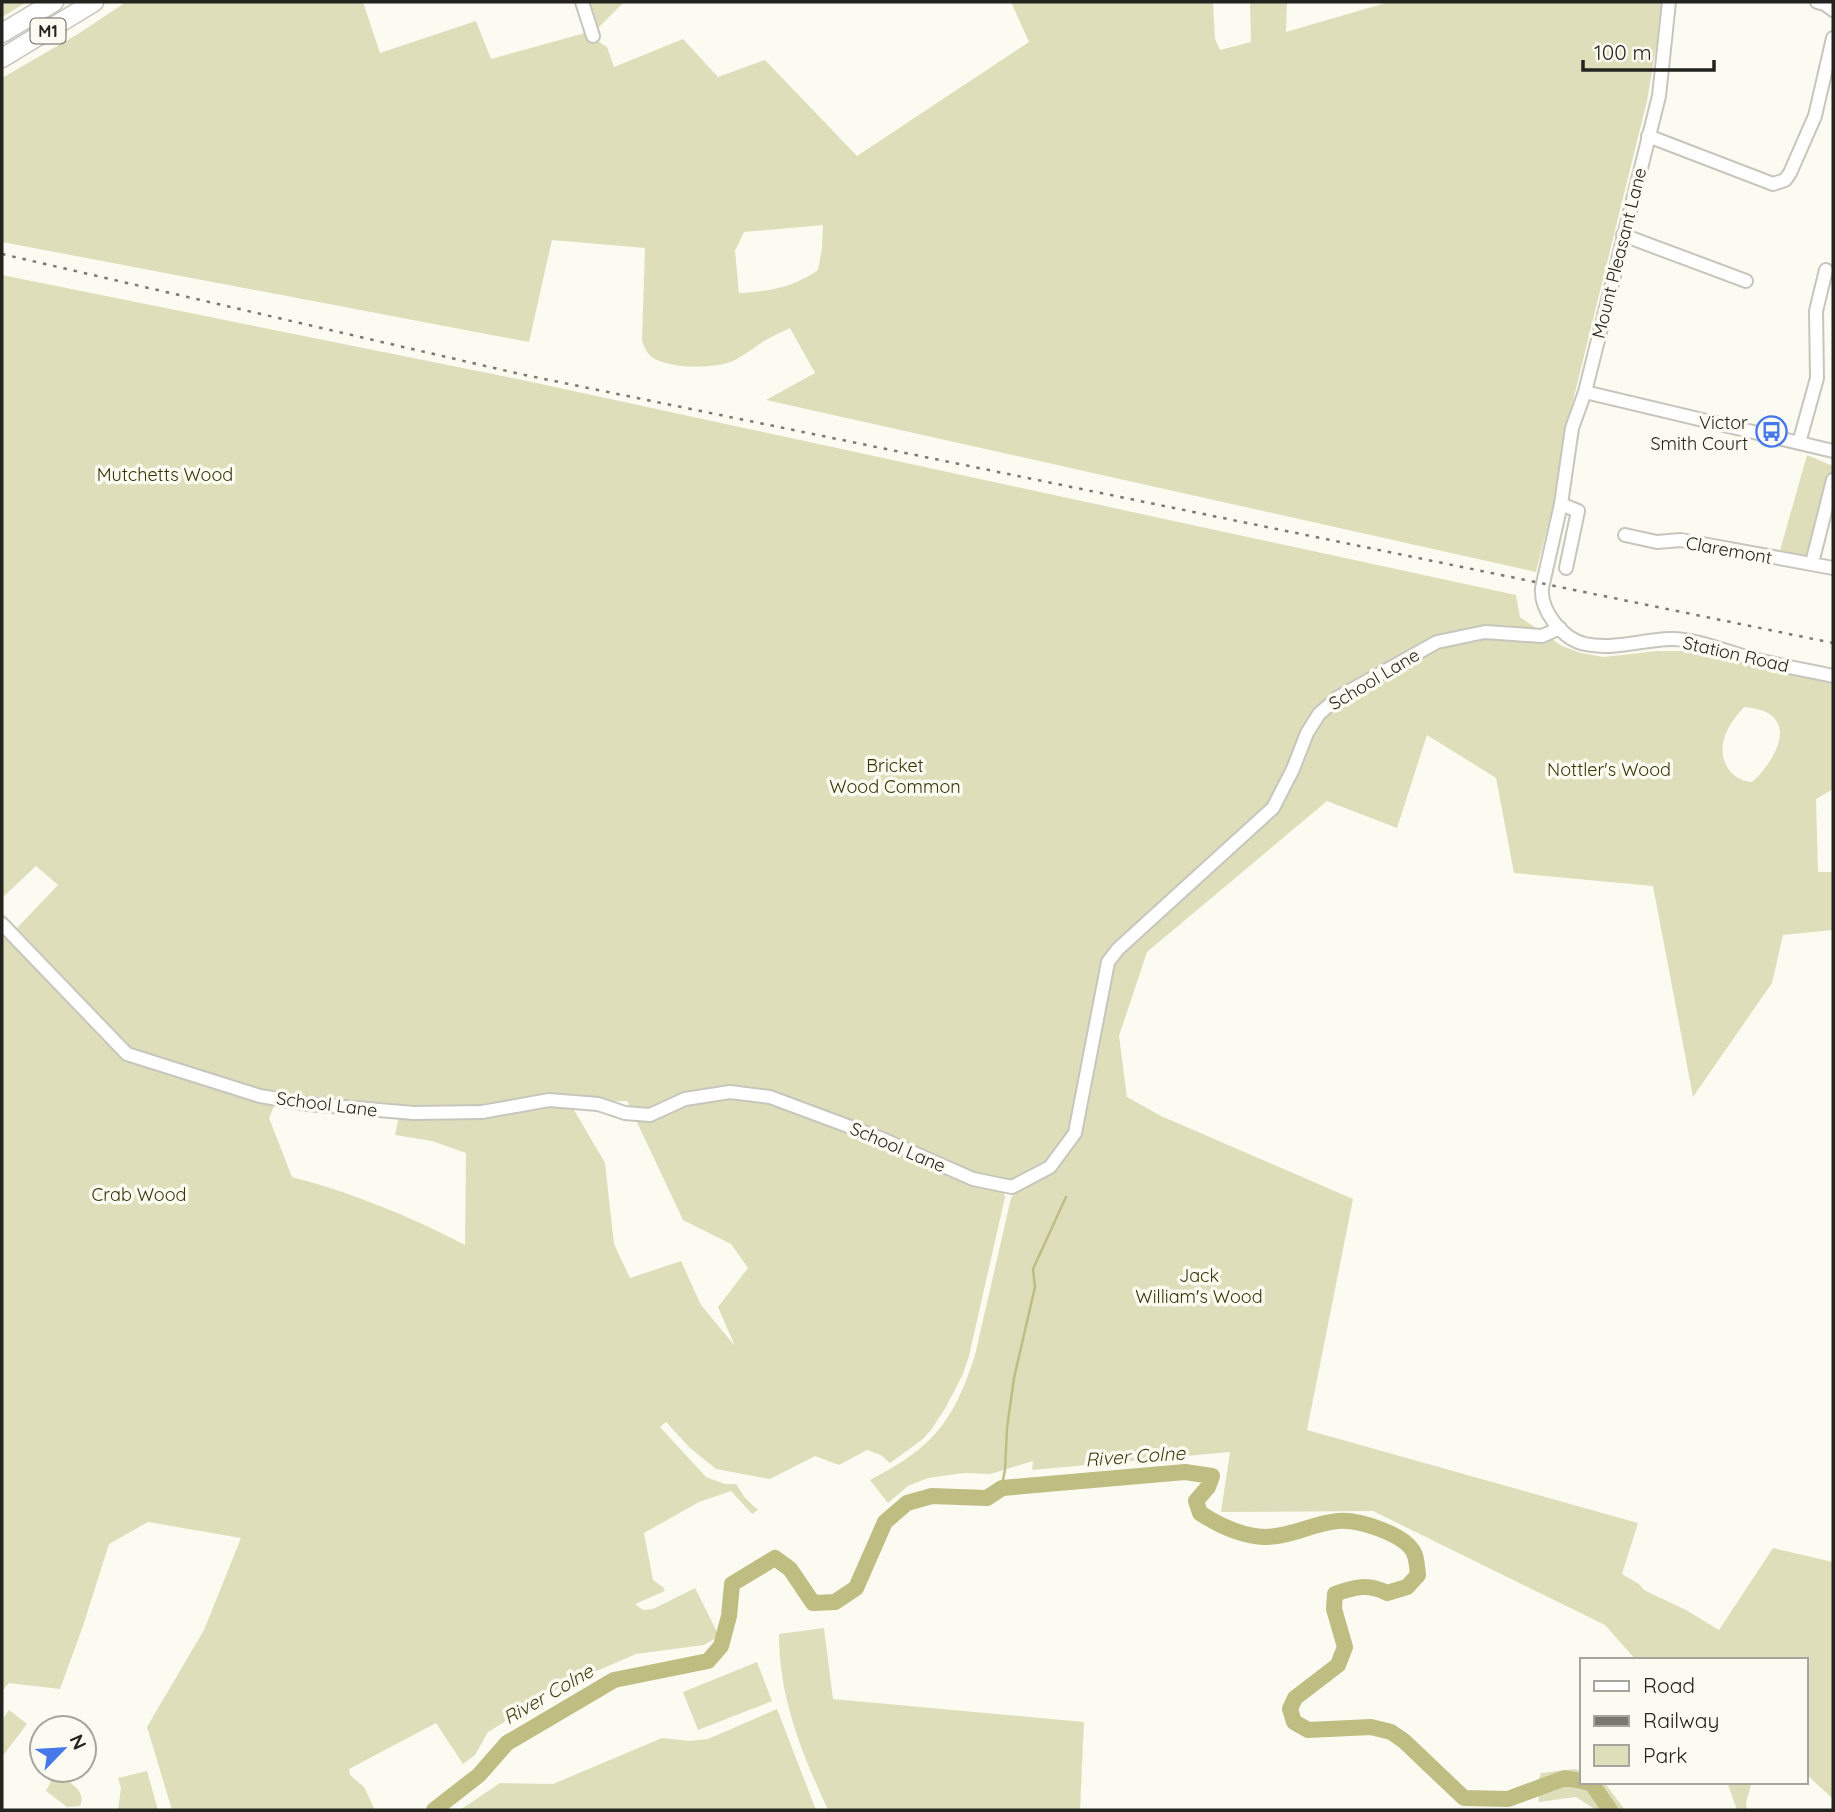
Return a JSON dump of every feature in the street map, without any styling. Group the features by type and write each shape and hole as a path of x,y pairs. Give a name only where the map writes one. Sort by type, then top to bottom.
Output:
{"highway":[{"name":"M1","path":"2,33 54,2"},
{"name":"M1","path":"2,58 94,2"}],"street":[{"path":"582,2 593,36"},
{"name":"Mount Pleasant Lane","path":"1560,628 1546,609 1542,595 1561,504 1572,428 1585,392 1659,96 1669,2"},
{"path":"1816,2 1833,9"},
{"path":"1648,136 1773,184 1781,182 1790,173 1815,116 1833,38"},
{"path":"1623,235 1746,281"},
{"path":"1799,443 1817,378 1816,311 1826,270"},
{"path":"1585,392 1833,451"},
{"path":"1812,563 1833,480"},
{"path":"1561,504 1578,511 1566,568"},
{"name":"Claremont","path":"1625,535 1657,542 1681,540 1833,568"},
{"name":"Station Road","path":"1560,628 1576,641 1585,644 1632,645 1672,639 1833,676"},
{"name":"School Lane","path":"2,924 127,1054 260,1096 308,1104 414,1113 482,1112 549,1100 598,1104 625,1113 650,1115 685,1099 730,1092 770,1097 880,1138 973,1179 1012,1187 1050,1167 1075,1133 1108,962 1118,949 1273,808 1293,769 1307,733 1319,714 1337,698 1437,642 1485,632 1542,636 1560,628"}],"green space":[{"path":"2,2 27,2 2,17"},
{"path":"126,2 363,2 380,53 476,21 491,59 585,33 607,47 614,67 683,39 718,77 765,60 857,156 1029,42 1011,2 1213,2 1215,39 1220,50 1251,42 1250,2 1287,2 1286,32 1389,2 1664,2 1647,101 1568,421 1557,490 1536,572 766,400 815,373 790,328 725,364 681,366 661,362 649,354 642,340 645,248 552,240 529,342 2,242 2,78 78,34","holes":["823,225 818,270 800,281 739,293 735,251 744,232"]},
{"path":"585,2 624,2 598,28"},
{"path":"2,275 527,381 1516,595 1520,617 1562,646 1581,653 1604,657 1657,651 1688,651 1833,684 1833,789 1816,799 1818,872 1833,872 1833,930 1783,935 1772,983 1693,1097 1653,886 1514,873 1496,778 1427,735 1397,828 1327,801 1147,952 1119,1036 1127,1097 1161,1116 1353,1199 1307,1430 1638,1523 1622,1574 1644,1590 1686,1610 1719,1630 1773,1548 1833,1562 1833,1799 1807,1775 1807,1658 1634,1658 1605,1625 1373,1511 1221,1512 1230,1452 1032,1470 1033,1461 990,1474 964,1473 928,1478 908,1486 888,1503 870,1480 909,1457 949,1416 975,1355 1011,1198 1017,1190 1026,1189 1028,1177 1008,1183 1004,1193 963,1374 931,1430 890,1463 881,1455 867,1450 839,1465 815,1456 770,1479 716,1469 690,1448 666,1422 660,1427 706,1477 725,1484 736,1484 745,1498 758,1510 752,1514 731,1491 699,1502 644,1533 653,1580 665,1591 635,1604 643,1610 653,1609 695,1588 719,1636 704,1645 636,1654 564,1685 488,1732 475,1755 463,1764 436,1723 349,1769 350,1775 364,1787 375,1810 172,1810 147,1727 204,1630 241,1538 148,1522 109,1544 60,1689 9,1683 2,1691 2,912 17,928 58,885 36,866 2,898","holes":["1744,707 1771,715 1777,723 1779,741 1765,769 1752,782 1744,781 1731,773 1727,766 1723,744 1733,721","279,1094 401,1106 395,1135 432,1141 466,1153 465,1245 381,1206 292,1177 269,1118","627,1101 683,1220 731,1244 748,1268 718,1307 735,1346 701,1305 681,1261 630,1278 614,1244 605,1163 570,1103"]},
{"path":"1807,455 1833,466 1811,552 1804,557 1779,554"},
{"path":"824,1628 833,1699 1084,1722 1080,1810 828,1810 794,1725 783,1681 779,1634"},
{"path":"757,1662 772,1701 698,1730 683,1692"},
{"path":"777,1709 816,1810 460,1810 500,1783 553,1784 662,1738 690,1741 708,1739"},
{"path":"9,1710 27,1724 2,1757 2,1720"},
{"path":"1574,1769 1580,1771 1580,1777 1564,1775 1537,1785 1541,1773"},
{"path":"147,1771 158,1810 118,1810 121,1788 118,1778"},
{"path":"50,1784 72,1784 80,1792 82,1801 80,1806 67,1807 46,1791"},
{"path":"1564,1784 1594,1795 1606,1810 1596,1810 1576,1797 1539,1802 1538,1791"},
{"path":"1596,1784 1606,1784 1625,1810 1613,1810"},
{"path":"1728,1784 1751,1784 1746,1802 1747,1810 1737,1810"}],"waterway":[{"path":"1001,1489 1014,1378 1035,1287 1033,1269 1066,1197"},
{"name":"River Colne","path":"434,1810 479,1775 507,1743 614,1680 708,1661 721,1646 729,1616 732,1584 775,1558 790,1569 813,1603 835,1602 856,1588 885,1522 907,1503 932,1496 987,1498 1002,1488 1185,1472 1212,1476 1208,1487 1196,1501 1200,1513 1222,1526 1265,1537 1329,1522 1357,1522 1391,1534 1409,1546 1414,1553 1418,1575 1407,1587 1387,1593 1361,1587 1335,1594 1334,1609 1345,1647 1338,1665 1295,1698 1290,1709 1294,1722 1308,1730 1371,1727 1391,1732 1464,1798 1508,1799 1565,1778 1580,1781"},
{"name":"River Colne","path":"1592,1784 1610,1810"}],"railway":[{"path":"2,254 520,374 1833,643"}],"place":[{"name":"Victor Smith Court","path":"1771,432"}],"park label":[{"name":"Mutchetts Wood","path":"165,474"},
{"name":"Nottler's Wood","path":"1609,769"},
{"name":"Bricket Wood Common","path":"895,775"},
{"name":"Crab Wood","path":"139,1194"},
{"name":"Jack William's Wood","path":"1199,1285"}]}
